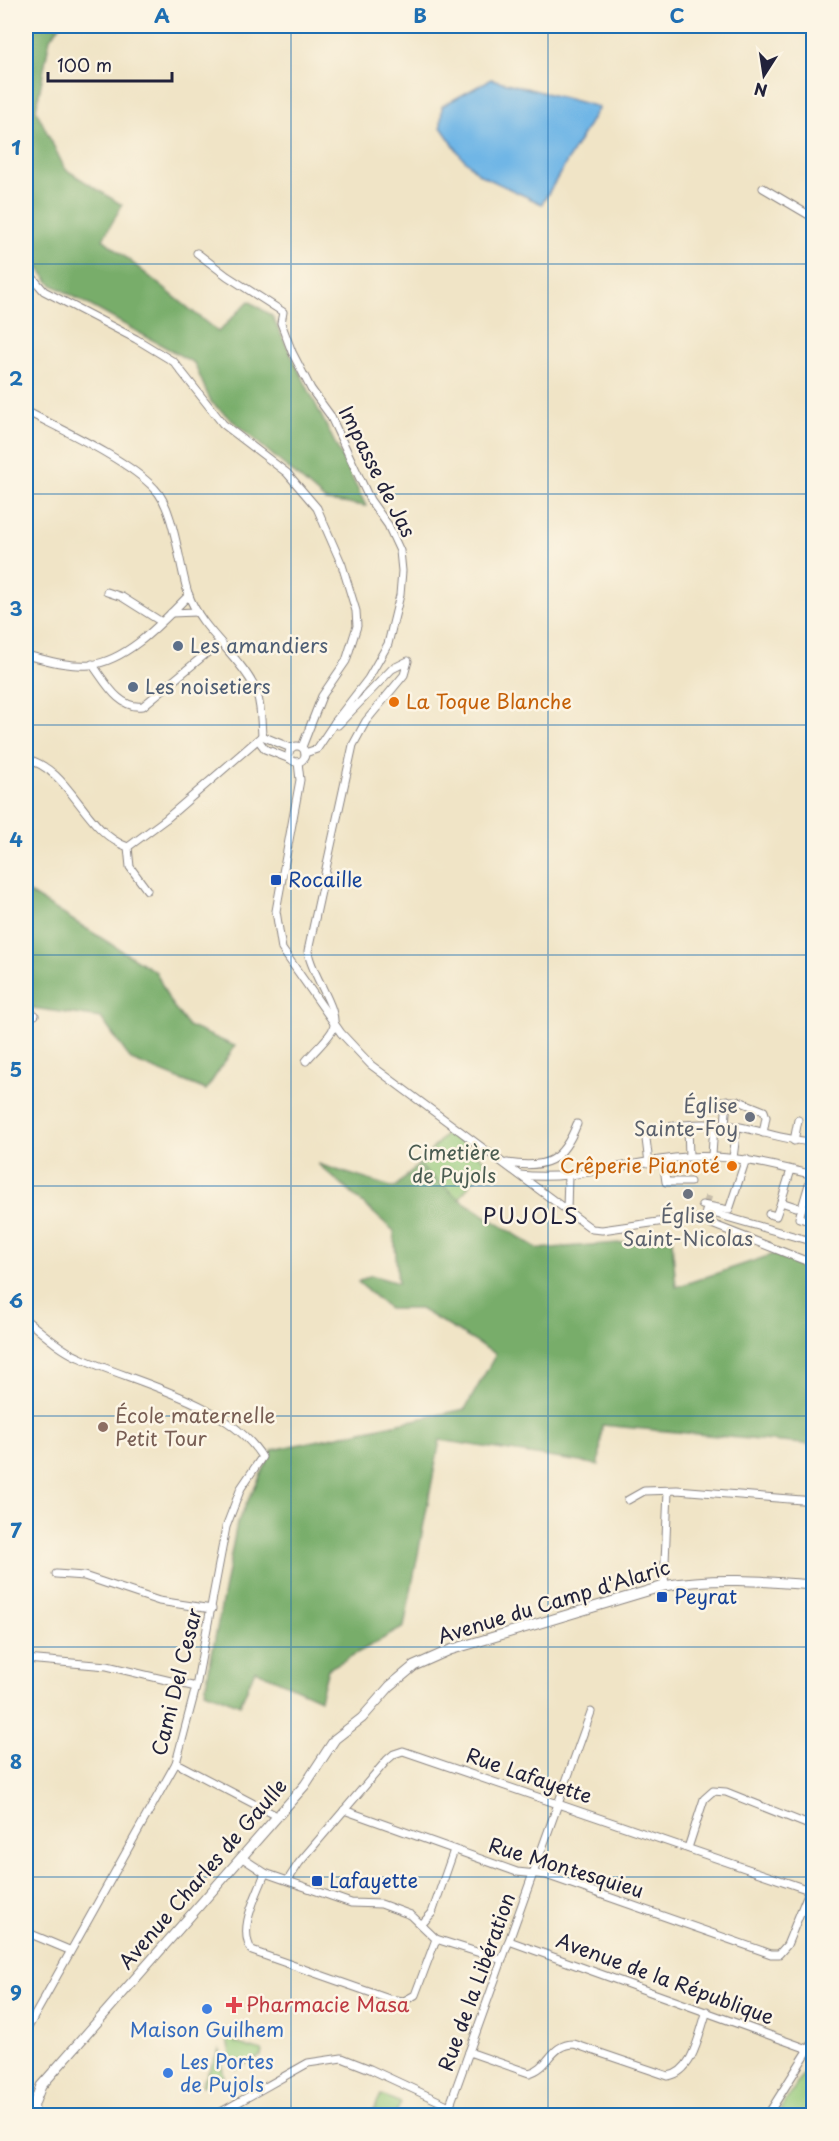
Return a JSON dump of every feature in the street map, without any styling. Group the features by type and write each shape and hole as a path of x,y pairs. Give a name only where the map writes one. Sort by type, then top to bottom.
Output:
{"main road":[{"name":"Avenue du Camp d'Alaric","path":"414,1666 450,1650 664,1586 692,1581 742,1580 813,1585"},
{"name":"Avenue Charles de Gaulle","path":"33,2115 34,2104 41,2086 304,1785 335,1739 363,1718 390,1686 414,1666"}],"street":[{"path":"763,188 813,218"},
{"name":"Impasse de Jas","path":"197,253 227,276 283,312 281,323 292,352 311,389 330,415 370,500 388,525 400,551 402,571 400,595 388,644 368,680 317,749 304,750"},
{"path":"26,270 44,291 136,339 174,362 223,424 287,473 317,508 342,565 356,611 357,626 352,649 322,696 304,750 303,760 294,760 266,749 260,738 260,713 253,685 197,612 189,595 177,554 171,517 155,489 135,472 26,411"},
{"path":"106,592 122,597 160,621"},
{"path":"26,655 65,664 92,664 123,653 189,595"},
{"path":"171,613 197,612"},
{"path":"92,664 121,700 135,707 143,706 220,642"},
{"path":"306,1061 333,1030 335,1017 314,976 308,951 353,745 366,722 404,675 408,661 392,669 339,725 335,722"},
{"path":"260,738 304,750"},
{"path":"128,847 166,819 260,738"},
{"path":"291,748 300,780 276,911 282,949 334,1022 371,1065 567,1210 581,1223 602,1230 686,1218 704,1220 813,1264"},
{"path":"26,759 50,771 110,839 128,847"},
{"path":"128,847 129,867 147,890"},
{"path":"26,1013 35,1015"},
{"path":"725,1125 727,1100"},
{"path":"717,1101 739,1101 764,1111 766,1117 760,1133"},
{"path":"794,1141 798,1120"},
{"path":"504,1163 527,1166 550,1162 564,1151 577,1124"},
{"path":"712,1155 714,1125"},
{"path":"650,1163 646,1139 650,1131 688,1126 725,1125 794,1141 813,1142"},
{"path":"688,1126 690,1156"},
{"path":"733,1158 737,1127"},
{"path":"519,1175 543,1178 690,1156 712,1155 750,1159 813,1175 799,1218 806,1220"},
{"path":"706,1208 730,1209 750,1159"},
{"path":"663,1160 666,1182 682,1180 690,1182"},
{"path":"769,1214 776,1216 790,1170"},
{"path":"567,1175 569,1208 567,1210"},
{"path":"781,1202 796,1208"},
{"path":"704,1220 706,1208"},
{"path":"706,1208 813,1242"},
{"name":"Cami Del Cesar","path":"26,1320 75,1356 173,1393 232,1426 251,1440 262,1457 241,1488 226,1527 196,1686 176,1763 69,1950 26,2031"},
{"path":"628,1500 644,1491 668,1491 813,1501"},
{"path":"664,1586 668,1491"},
{"path":"56,1574 84,1576 159,1601 212,1609"},
{"path":"26,1659 107,1666 196,1686"},
{"name":"Rue de la Libération","path":"450,2105 591,1712"},
{"name":"Rue Lafayette","path":"288,1880 298,1863 387,1760 403,1751 808,1890"},
{"path":"176,1763 277,1816"},
{"path":"688,1848 704,1799 713,1791 726,1792 813,1827"},
{"name":"Rue Montesquieu","path":"344,1810 517,1872 546,1875 771,1954 779,1954 787,1945 808,1890"},
{"path":"422,1924 432,1913 454,1850"},
{"path":"241,1857 266,1872 357,1905 386,1906 411,1915 435,1939 502,1960"},
{"path":"266,1872 246,1929 247,1942 252,1951 389,1999 404,2001 415,1995 435,1939"},
{"path":"808,1890 813,1879"},
{"path":"26,1932 69,1950"},
{"name":"Avenue de la République","path":"509,1941 808,2049"},
{"path":"469,2052 529,2073 545,2066 555,2050 566,2044 574,2044 668,2076 677,2075 688,2064 707,2012"},
{"path":"767,2115 813,2041"},
{"path":"214,2115 308,2063 342,2058 471,2115"}],"green space":[{"path":"26,26 60,26 50,38 36,110 65,169 122,205 103,239 218,332 249,301 272,316 366,506 326,501 211,402 194,363 51,284 26,253"},
{"path":"26,891 156,972 170,1002 188,1026 235,1046 206,1090 131,1060 101,1018 26,1007"},
{"name":"Cimetière de Pujols","path":"448,1132 487,1162 459,1199 418,1165"},
{"path":"318,1164 394,1188 418,1165 459,1199 538,1249 672,1239 676,1287 774,1254 813,1273 813,1445 602,1425 599,1465 440,1440 404,1627 328,1669 320,1699 255,1670 240,1705 205,1691 237,1523 273,1450 465,1409 496,1354 420,1309 389,1309 358,1282 371,1275 398,1283 394,1231"},
{"path":"236,2037 235,2043 262,2051 261,2056 237,2069 233,2068 227,2040"},
{"path":"219,2050 224,2076 204,2086 202,2085"},
{"path":"813,2058 813,2115 777,2115"},
{"path":"381,2095 401,2103 395,2115 371,2115"}],"water":[{"path":"491,79 599,107 542,204 480,175 461,156 441,127 442,106"}],"tunnel":[{"path":"707,1203 709,1194"}],"place":[{"name":"Les amandiers","path":"178,646"},
{"name":"Les noisetiers","path":"133,687"},
{"name":"La Toque Blanche","path":"394,702"},
{"name":"Rocaille","path":"276,880"},
{"name":"Église Sainte-Foy","path":"750,1117"},
{"name":"Crêperie Pianoté","path":"732,1166"},
{"name":"Église Saint-Nicolas","path":"688,1194"},
{"name":"École maternelle Petit Tour","path":"103,1427"},
{"name":"Peyrat","path":"662,1597"},
{"name":"Lafayette","path":"317,1881"},
{"name":"Pharmacie Masa","path":"234,2005"},
{"name":"Maison Guilhem","path":"207,2009"},
{"name":"Les Portes de Pujols","path":"168,2073"}],"district":[{"name":"PUJOLS","path":"531,1216"}]}
